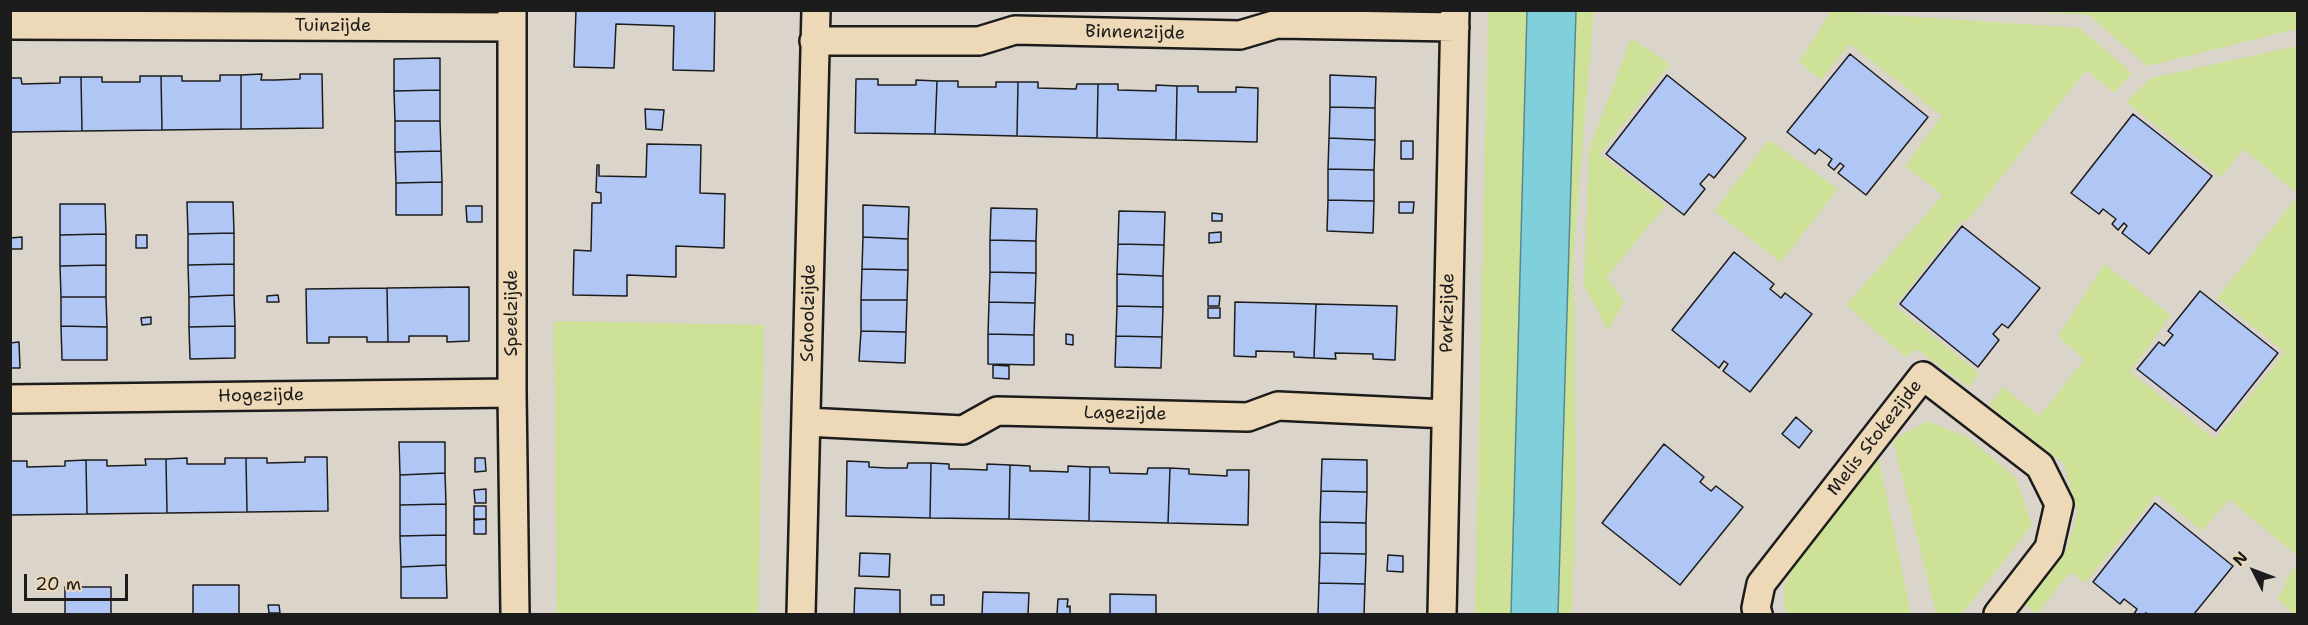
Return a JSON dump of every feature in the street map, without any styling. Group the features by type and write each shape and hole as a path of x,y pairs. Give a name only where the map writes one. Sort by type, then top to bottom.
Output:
{"street":[{"name":"Schoolzijde","path":"801,615 816,10"},
{"name":"Tuinzijde","path":"10,25 512,19"},
{"name":"Speelzijde","path":"512,19 512,393 515,615"},
{"name":"Binnenzijde","path":"814,41 979,41 1015,30 1240,35 1277,24 1455,19"},
{"name":"Parkzijde","path":"1442,615 1455,19"},
{"name":"Melis Stokezijde","path":"1758,615 1756,608 1761,584 1923,376 2040,466 2059,504 2049,548 1998,615"},
{"name":"Hogezijde","path":"10,399 512,393"},
{"name":"Lagezijde","path":"806,422 963,430 997,411 1248,417 1278,406 1446,414"}],"green space":[{"path":"1488,11 1527,11 1511,614 1475,614"},
{"path":"1576,11 1594,11 1573,259 1576,482 1572,614 1558,614"},
{"path":"1831,11 2080,28 2132,73 2114,93 2086,70 1967,221 1963,219 1895,306 1979,373 1969,387 1916,349 1905,357 1846,305 1943,195 1905,166 1942,116 1850,44 1821,80 1799,62"},
{"path":"2018,11 2297,11 2297,29 2147,66 2089,15"},
{"path":"1631,38 1670,64 1600,154 1666,205 1607,277 1624,302 1608,331 1584,285 1589,150"},
{"path":"2297,46 2297,193 2243,149 2221,177 2126,102 2151,78"},
{"path":"1769,140 1838,189 1781,262 1714,211"},
{"path":"2297,197 2297,556 2229,499 2202,531 2157,494 2085,583 2070,572 2037,614 2022,602 2066,550 2078,513 2064,464 1989,405 2003,387 2039,416 2084,360 2058,336 2104,264 2171,315 2130,372 2215,439 2285,352 2217,298"},
{"path":"554,321 764,325 758,614 557,614"},
{"path":"1928,421 1969,438 2016,478 2032,525 1962,614 1936,614 1893,440"},
{"path":"1878,455 1911,614 1788,614 1784,607 1785,584 1798,558"},
{"path":"2297,565 2297,614 2293,614 2277,598 2285,587 2286,579"}],"water":[{"path":"1527,11 1576,11 1558,614 1511,614"}],"building":[{"path":"576,10 715,10 714,71 673,70 674,26 616,24 614,68 574,67"},
{"path":"1850,54 1928,117 1866,195 1838,173 1844,166 1840,163 1834,170 1828,165 1832,159 1819,149 1815,154 1787,132"},
{"path":"440,58 440,90 394,91 394,59"},
{"path":"262,74 261,80 300,79 300,74 322,74 323,128 241,129 241,75"},
{"path":"220,75 241,75 241,129 162,130 161,76 182,76 182,81 220,81"},
{"path":"1330,75 1376,77 1375,108 1330,107"},
{"path":"1667,75 1746,138 1714,178 1709,174 1700,184 1705,189 1684,215 1606,154"},
{"path":"140,76 161,76 162,130 82,131 81,77 102,77 102,82 140,82"},
{"path":"60,77 81,77 82,131 10,132 10,78 21,78 22,84 60,83"},
{"path":"856,79 878,79 878,85 916,85 916,80 937,81 935,134 855,133"},
{"path":"937,81 958,81 958,87 996,87 996,82 1018,82 1017,136 935,134"},
{"path":"1018,82 1038,82 1038,88 1076,89 1077,84 1098,84 1097,138 1017,136"},
{"path":"1098,84 1118,84 1118,90 1156,91 1156,85 1177,86 1176,140 1097,138"},
{"path":"1177,86 1198,86 1198,92 1236,92 1236,87 1258,88 1257,142 1176,140"},
{"path":"440,90 440,121 395,121 394,91"},
{"path":"1330,107 1375,108 1375,140 1329,138"},
{"path":"645,109 664,110 662,130 646,129"},
{"path":"2133,114 2212,176 2149,254 2122,233 2127,226 2124,223 2118,230 2112,224 2116,219 2103,209 2099,214 2071,193"},
{"path":"395,121 440,121 441,151 395,152"},
{"path":"1329,138 1375,140 1374,170 1328,169"},
{"path":"1401,141 1413,141 1413,159 1401,159"},
{"path":"647,144 701,145 700,193 725,194 724,248 676,246 676,277 627,275 627,296 573,295 574,250 591,251 592,203 601,203 601,193 596,192 597,165 599,165 599,176 646,177"},
{"path":"441,151 442,182 396,183 395,152"},
{"path":"1328,169 1374,170 1374,201 1328,200"},
{"path":"442,182 442,215 396,215 396,183"},
{"path":"1328,200 1374,201 1373,233 1327,231"},
{"path":"187,202 233,202 234,233 188,234"},
{"path":"1399,202 1414,202 1413,213 1399,213"},
{"path":"60,204 105,204 106,234 60,235"},
{"path":"863,205 909,207 908,239 863,237"},
{"path":"466,206 482,206 482,222 467,222"},
{"path":"991,208 1037,209 1036,241 990,240"},
{"path":"1119,211 1165,212 1164,245 1118,244"},
{"path":"1212,213 1222,214 1222,221 1212,221"},
{"path":"1962,226 2040,288 2008,328 2002,324 1993,334 1999,340 1978,367 1900,304"},
{"path":"1221,232 1221,242 1209,243 1209,233"},
{"path":"234,233 234,264 188,265 188,234"},
{"path":"106,234 106,265 60,266 60,235"},
{"path":"136,235 147,235 147,248 136,248"},
{"path":"22,237 22,249 10,249 10,238"},
{"path":"863,237 908,239 908,270 862,269"},
{"path":"990,240 1036,241 1036,273 990,272"},
{"path":"1118,244 1164,245 1163,276 1117,274"},
{"path":"1734,252 1774,284 1770,289 1781,298 1785,293 1812,314 1750,392 1723,371 1728,364 1724,361 1719,368 1672,330"},
{"path":"234,264 234,295 189,297 188,265"},
{"path":"106,265 106,297 61,297 60,266"},
{"path":"862,269 908,270 907,300 861,300"},
{"path":"990,272 1036,273 1035,303 989,302"},
{"path":"1117,274 1163,276 1163,307 1117,306"},
{"path":"469,287 469,341 447,342 447,336 409,336 409,342 388,342 387,288"},
{"path":"387,288 388,342 367,342 367,337 329,337 329,343 307,343 306,289"},
{"path":"2200,291 2278,353 2216,431 2137,369 2159,342 2164,346 2173,335 2168,331"},
{"path":"234,295 235,326 189,327 189,297"},
{"path":"278,295 279,302 267,302 267,296"},
{"path":"1208,296 1220,296 1219,306 1208,306"},
{"path":"61,297 106,297 107,327 61,326"},
{"path":"861,300 907,300 906,332 861,331"},
{"path":"989,302 1035,303 1034,335 988,334"},
{"path":"1235,302 1316,304 1314,358 1294,357 1294,352 1256,351 1256,357 1234,356"},
{"path":"1316,304 1397,306 1395,360 1373,359 1373,354 1335,353 1336,359 1314,358"},
{"path":"1117,306 1163,307 1162,337 1116,336"},
{"path":"1208,308 1220,308 1220,318 1208,318"},
{"path":"151,317 151,324 142,325 141,318"},
{"path":"61,326 107,327 107,360 62,360"},
{"path":"235,326 235,358 190,359 189,327"},
{"path":"861,331 906,332 905,363 859,361"},
{"path":"988,334 1034,335 1034,365 988,364"},
{"path":"1066,334 1073,335 1073,345 1066,344"},
{"path":"1116,336 1162,337 1161,368 1115,367"},
{"path":"19,342 20,368 10,368 10,343"},
{"path":"993,365 1009,366 1009,379 993,378"},
{"path":"1796,417 1812,431 1799,448 1782,434"},
{"path":"399,442 445,442 445,473 400,475"},
{"path":"1664,444 1704,477 1700,482 1711,491 1716,486 1743,507 1680,585 1602,523"},
{"path":"305,457 327,457 328,511 247,512 246,458 267,458 267,463 305,462"},
{"path":"187,458 187,464 225,464 225,458 246,458 247,512 167,513 166,459"},
{"path":"475,458 485,458 486,471 475,472"},
{"path":"145,459 166,459 167,513 87,514 86,460 107,460 107,466 146,465"},
{"path":"1322,459 1367,460 1367,492 1321,491"},
{"path":"86,460 87,514 10,515 10,461 27,461 27,467 65,466 65,461"},
{"path":"847,461 869,462 869,467 887,468 907,468 908,463 931,463 930,518 846,516"},
{"path":"931,463 949,464 949,469 987,470 987,464 1010,465 1009,519 930,518"},
{"path":"1010,465 1030,466 1030,471 1068,472 1068,466 1090,467 1089,521 1009,519"},
{"path":"1090,467 1109,467 1110,473 1147,474 1148,468 1170,468 1168,523 1089,521"},
{"path":"1170,468 1189,469 1189,474 1227,476 1227,470 1249,470 1248,525 1168,523"},
{"path":"445,473 446,504 400,505 400,475"},
{"path":"486,489 486,503 475,503 474,490"},
{"path":"1321,491 1367,492 1366,523 1320,522"},
{"path":"2155,503 2233,566 2194,614 2134,614 2137,609 2124,599 2120,604 2093,582"},
{"path":"446,504 446,535 400,536 400,505"},
{"path":"474,506 486,506 486,519 474,519"},
{"path":"486,519 486,534 474,534 474,520"},
{"path":"1320,522 1366,523 1366,554 1320,553"},
{"path":"446,535 446,565 401,567 400,536"},
{"path":"860,553 890,554 889,577 859,576"},
{"path":"1320,553 1366,554 1365,584 1319,583"},
{"path":"1388,555 1403,556 1403,572 1387,571"},
{"path":"446,565 447,598 401,598 401,567"},
{"path":"1319,583 1365,584 1364,614 1318,614"},
{"path":"193,585 239,585 239,614 193,614"},
{"path":"65,587 111,587 111,614 65,614"},
{"path":"855,588 900,590 900,614 854,614"},
{"path":"983,592 1029,593 1028,614 982,614"},
{"path":"1110,594 1156,595 1156,614 1110,614"},
{"path":"931,595 944,595 944,605 931,605"},
{"path":"1058,599 1068,599 1067,607 1070,606 1070,614 1057,614"},
{"path":"268,605 279,605 280,613 269,613"}]}
